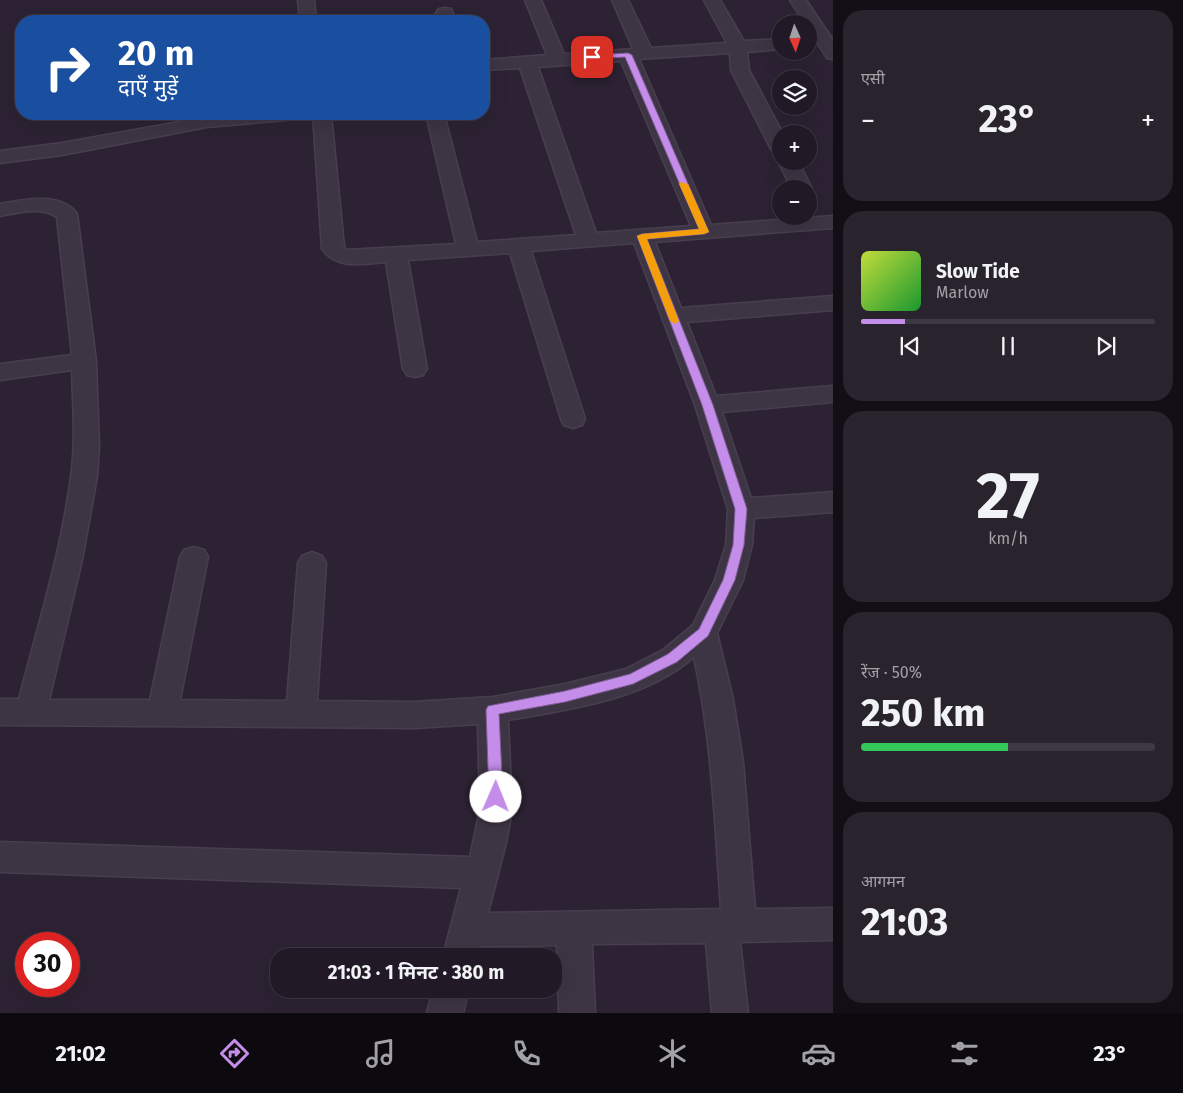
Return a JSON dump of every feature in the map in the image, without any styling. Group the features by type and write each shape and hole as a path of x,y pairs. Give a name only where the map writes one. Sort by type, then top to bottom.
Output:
{"street":[{"path":"306,0 307,15"},
{"path":"532,0 557,59"},
{"path":"620,0 636,54 704,232"},
{"path":"712,0 738,47 740,70 772,132"},
{"path":"798,0 825,45"},
{"path":"490,64 772,45"},
{"path":"527,61 588,240"},
{"path":"1,155 62,149 218,120"},
{"path":"322,120 333,250 340,256 353,258 826,223"},
{"path":"436,120 468,249"},
{"path":"0,210 44,204 60,208 67,214 84,362 86,446 81,503 31,713"},
{"path":"817,212 826,223"},
{"path":"0,712 415,714 493,710 565,697 633,679 673,658 703,633 729,580 738,545 741,509 707,405 642,236"},
{"path":"518,246 573,419"},
{"path":"396,254 415,368"},
{"path":"673,316 833,303"},
{"path":"0,372 84,362"},
{"path":"707,405 833,394"},
{"path":"741,509 833,502"},
{"path":"162,714 194,556"},
{"path":"301,713 312,563"},
{"path":"703,633 718,699 727,762 730,1013"},
{"path":"493,710 496,810 490,843 463,943 574,928 833,924"},
{"path":"0,857 481,873"},
{"path":"574,928 577,1013"},
{"path":"445,1013 449,998"}],"slow traffic":[{"path":"675,321 642,236 704,232 683,184"}],"route":[{"path":"496,797 493,710 565,697 633,679 673,658 703,633 729,580 738,545 741,509 707,405 642,236 704,232 628,55 592,57"}]}
